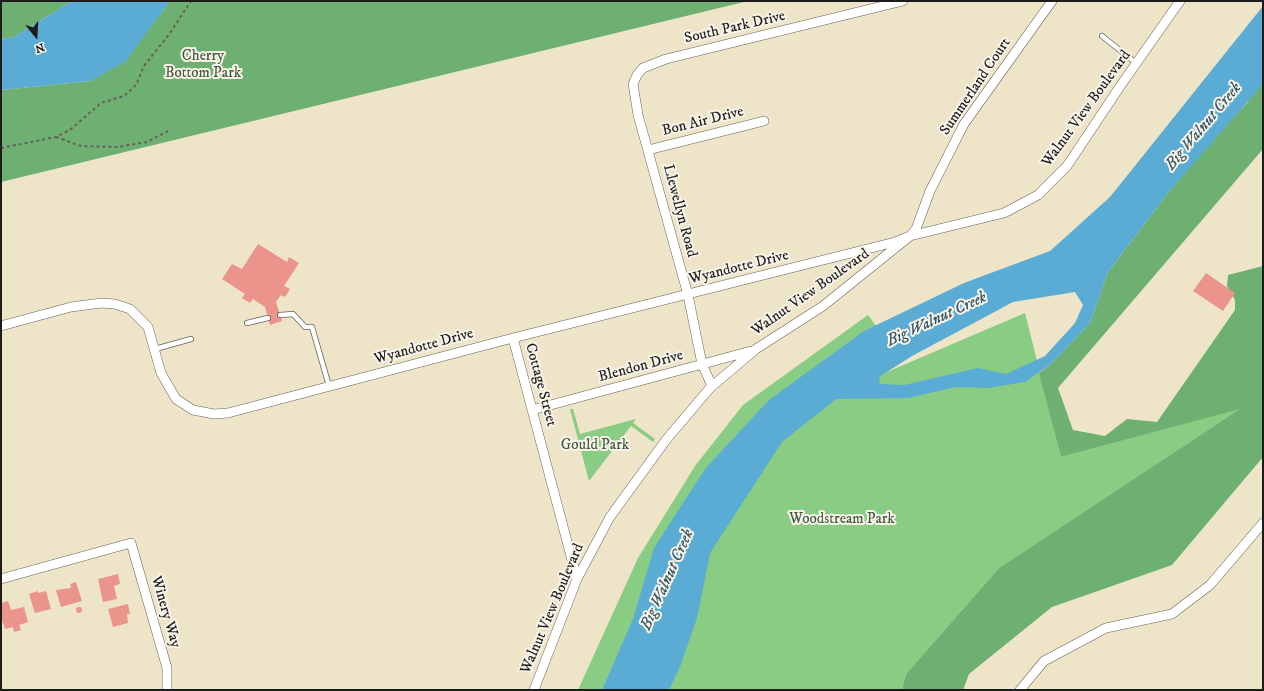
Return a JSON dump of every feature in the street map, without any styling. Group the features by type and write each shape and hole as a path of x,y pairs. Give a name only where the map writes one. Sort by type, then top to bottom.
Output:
{"street":[{"name":"South Park Drive","path":"666,59 903,1"},
{"name":"Summerland Court","path":"910,236 916,229 930,191 964,124 1052,1"},
{"name":"Walnut View Boulevard","path":"534,690 577,579 610,518 666,440 712,386 756,349 823,306 910,236 1004,213 1038,195 1067,166 1136,63 1180,1"},
{"name":"Llewellyn Road","path":"666,59 643,68 636,75 633,84 638,115 688,296 702,364 712,386"},
{"name":"Bon Air Drive","path":"648,150 764,120"},
{"name":"Wyandotte Drive","path":"1,326 71,307 101,303 115,304 130,309 148,327 161,372 176,399 193,410 203,413 228,413 513,338 802,267 910,236"},
{"name":"Cottage Street","path":"513,338 577,579"},
{"name":"Blendon Drive","path":"532,410 756,349"},
{"path":"1020,690 1044,661 1106,628 1172,614 1210,585 1262,527"},
{"name":"Winery Way","path":"1,579 131,543 166,668 167,690"}],"lane":[{"path":"1102,36 1136,63"},
{"path":"280,315 293,314 305,327 312,327 329,386"},
{"path":"247,323 268,318"},
{"path":"155,349 190,339"}],"path":[{"path":"1,148 56,137 70,130 101,103 124,96 136,85 144,66 170,33 191,1"},
{"path":"56,137 81,146 117,147 147,142 170,130"}],"green space":[{"path":"1,1 72,1 14,37 1,39"},
{"name":"Cherry Bottom Park","path":"170,1 748,1 1,182 1,90 91,81 126,60"},
{"path":"1263,79 1263,149 1058,388 1073,430 1105,436 1127,419 1157,422 1235,310 1235,300 1227,286 1228,275 1263,266 1263,457 1172,565 1052,607 969,674 963,690 902,690 906,674 999,568 1240,409 1061,457 1039,373 1050,365 1090,323 1108,272 1168,193 1213,139 1247,103"},
{"name":"Woodstream Park","path":"1025,313 1061,457 1242,408 999,568 906,674 902,690 578,690 638,558 695,466 743,405 868,315 897,354 880,375"},
{"name":"Gould Park","path":"570,409 573,409 580,434 636,419 633,423 655,439 653,442 631,426 589,481"}],"water":[{"path":"72,1 170,1 126,61 91,81 1,90 1,39 14,37"},
{"name":"Big Walnut Creek","path":"1263,6 1263,82 1257,91 1168,193 1108,272 1090,323 1050,365 1025,382 988,388 956,387 908,398 836,399 782,442 710,553 697,618 680,667 669,690 602,690 633,619 654,548 705,469 769,400 864,331 964,283 1050,251 1110,197","holes":["1075,292 1083,305 1075,323 1045,356 1006,374 978,368 904,385 880,384 879,377 912,356 1013,302"]}],"building":[{"path":"258,244 287,262 289,257 299,263 284,286 290,289 285,297 281,295 276,302 282,321 270,325 265,307 253,299 250,303 242,298 245,294 222,279 232,264 242,269"},
{"path":"1206,273 1235,293 1223,311 1193,291"},
{"path":"118,574 120,584 114,586 117,599 103,602 98,579"},
{"path":"76,582 82,601 61,607 56,590 71,588 70,584"},
{"path":"38,591 38,593 46,591 51,609 35,613 29,594"},
{"path":"8,601 11,610 24,607 28,622 19,625 21,630 14,632 13,627 5,629 1,617 1,603"},
{"path":"128,604 130,614 127,614 128,623 113,627 108,609"},
{"path":"79,607 82,610 79,613 76,610"}]}
